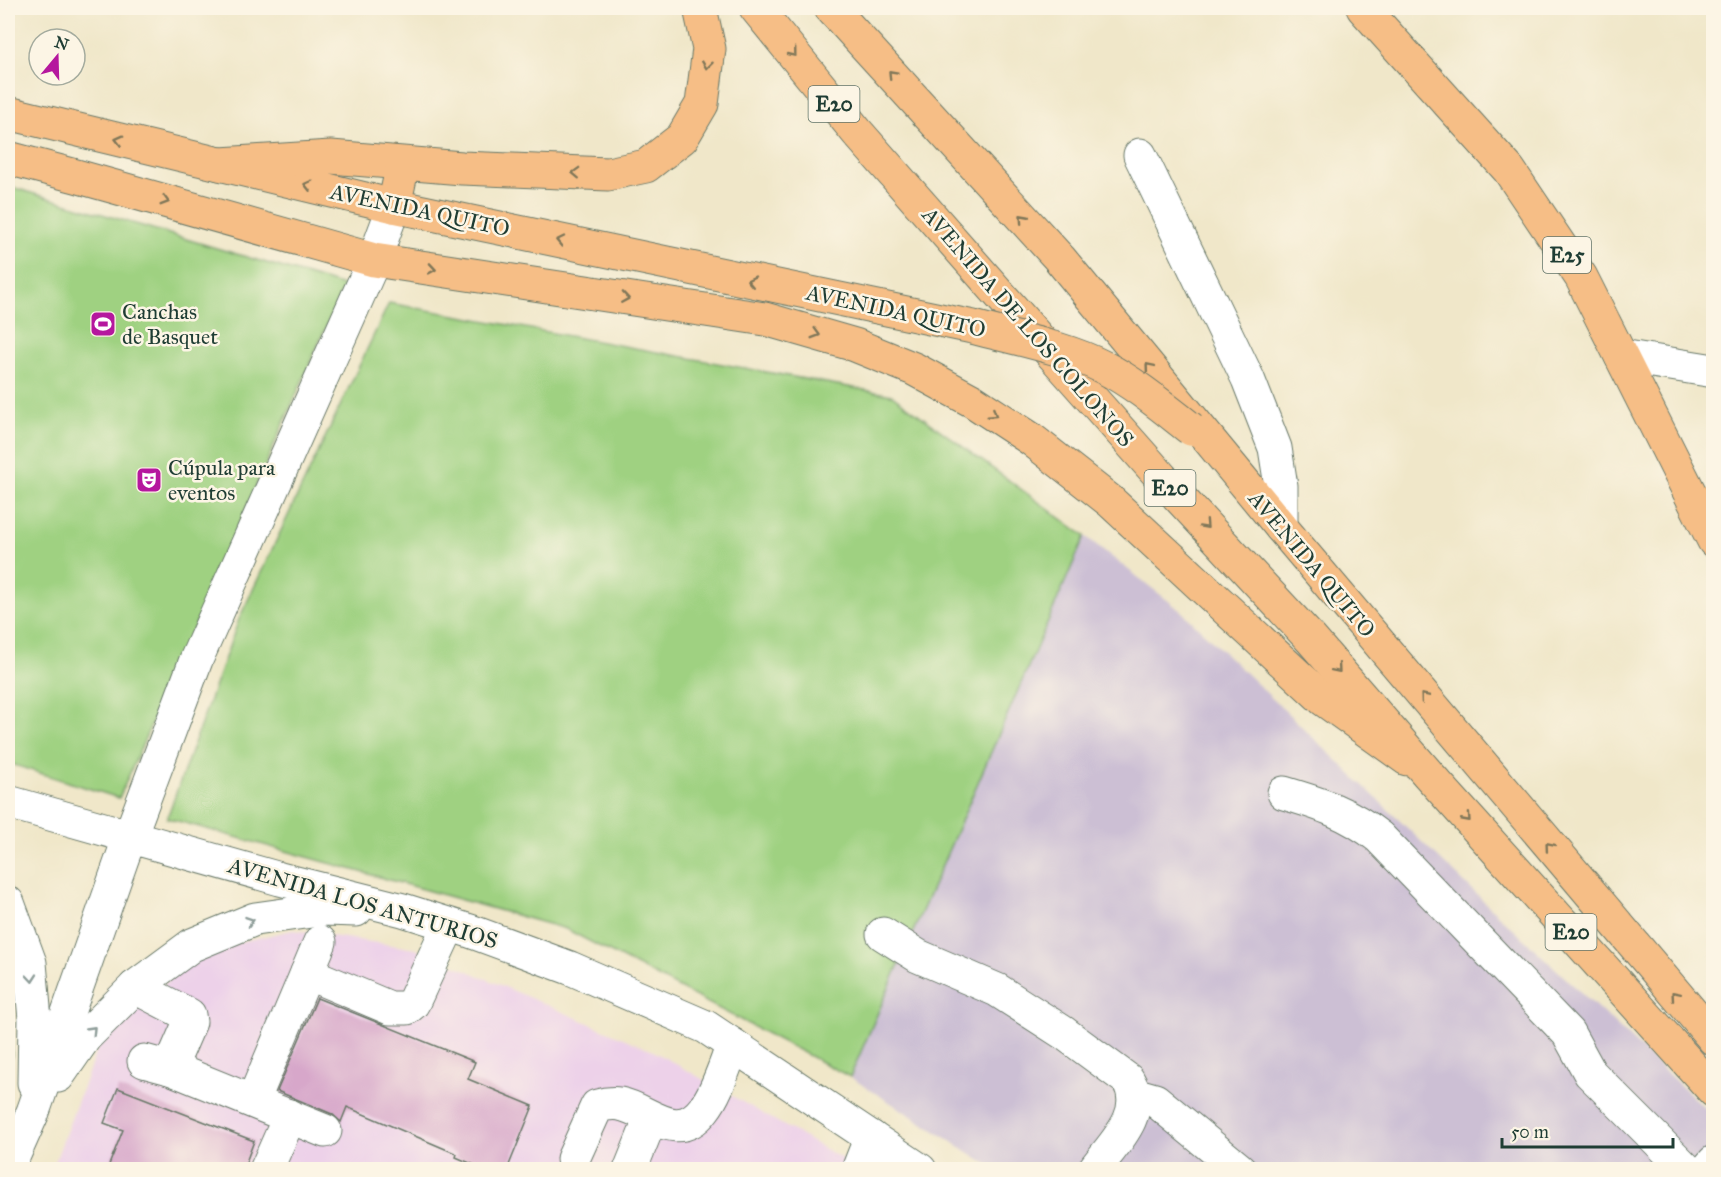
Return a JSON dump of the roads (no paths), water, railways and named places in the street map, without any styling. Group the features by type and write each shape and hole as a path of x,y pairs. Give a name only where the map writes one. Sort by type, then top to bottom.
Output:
{"main road":[{"path":"220,164 331,157 403,164 608,174 646,166 682,138 702,104 709,49 700,8"},
{"name":"AVENIDA DE LOS COLONOS","path":"756,8 856,132 1169,486 1311,639 1428,774"},
{"name":"E20","path":"831,8 1060,259 1274,518"},
{"name":"E25","path":"1363,8 1509,170 1581,277 1713,541"},
{"name":"AVENIDA QUITO","path":"8,113 394,206 973,327 1068,352 1105,369 1151,398 1191,429 1274,518 1713,1039"},
{"name":"AVENIDA QUITO","path":"8,158 374,260 765,319 855,345 914,369 973,401 1031,439 1110,501 1323,699 1428,774 1713,1091"},
{"path":"394,206 403,164"}],"street":[{"path":"1140,155 1248,379 1275,448 1281,486 1274,518"},
{"path":"8,1168 33,1112 130,836 196,660 374,260 394,206"},
{"path":"1621,356 1713,371"},
{"path":"1284,793 1346,814 1379,837 1568,1033 1590,1073 1687,1170"},
{"name":"AVENIDA LOS ANTURIOS","path":"8,802 280,879 403,910 570,968 706,1027 920,1170"},
{"path":"8,903 30,963 35,1019 33,1112"},
{"path":"33,1112 85,1037 135,987 192,945 255,919 326,909 403,910"},
{"path":"307,973 390,1008 407,1008 412,1003 449,925"},
{"path":"883,934 918,956 997,990 1065,1033 1128,1080 1135,1102 1131,1119 1094,1170"},
{"path":"254,1101 320,942"},
{"path":"135,987 189,1015 190,1022 157,1064 326,1131"},
{"path":"573,1159 597,1106 622,1104 660,1122 680,1125 698,1116 710,1100 733,1045"},
{"path":"1134,1094 1155,1100 1240,1170"},
{"path":"266,1170 290,1116"},
{"path":"630,1170 651,1118"},
{"path":"858,1170 871,1137"},
{"path":"1707,1170 1713,1162"}],"place":[{"name":"Canchas de Basquet","path":"103,324"},
{"name":"Cúpula para eventos","path":"149,480"}]}
